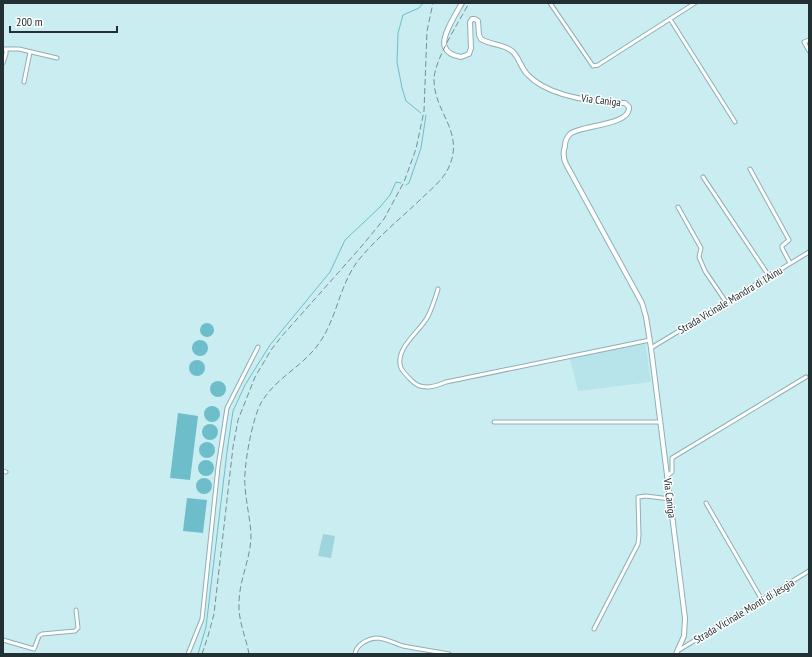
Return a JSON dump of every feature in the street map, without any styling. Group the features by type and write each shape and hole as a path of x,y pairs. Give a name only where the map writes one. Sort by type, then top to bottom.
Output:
{"street":[{"name":"Via Caniga","path":"462,3 447,32 444,42 445,48 450,53 461,57 469,54 471,48 470,22 475,18 478,21 479,35 481,39 511,50 527,74 542,85 562,94 604,102 625,103 629,106 628,112 620,118 572,133 568,136 564,158 642,304 646,317 686,624 684,636 678,652"},
{"path":"550,3 593,66 598,65 695,3"},
{"path":"670,19 736,122"},
{"path":"809,40 804,42 809,51"},
{"path":"3,62 6,54 4,49 19,49 57,58"},
{"path":"24,82 30,52"},
{"path":"750,169 789,240 782,246 782,248 790,263"},
{"path":"703,177 769,276"},
{"path":"678,207 701,248 699,257 705,271 726,302"},
{"name":"Strada Vicinale Mandra di l'Ainu","path":"651,348 809,252"},
{"path":"438,289 427,319 413,334 400,359 402,370 412,381 423,387 436,386 446,382 650,340"},
{"path":"188,654 202,619 218,467 227,408 258,347"},
{"path":"667,476 672,472 672,458 806,377"},
{"path":"494,422 660,422"},
{"path":"594,629 638,544 638,497 646,496 670,499"},
{"path":"706,503 762,600"},
{"name":"Strada Vicinale Monti di Jesgia","path":"678,652 809,571"},
{"path":"3,640 34,649 39,636 42,634 75,631 78,628 76,610"},
{"path":"355,654 358,647 365,642 372,639 381,638 402,645 449,654"}],"shaded area":[{"path":"207,323 212,325 214,330 212,335 207,337 202,335 200,330 202,325"},
{"path":"200,340 206,342 208,348 206,354 200,356 194,354 192,348 194,342"},
{"path":"645,340 651,382 578,391 570,359"},
{"path":"197,360 203,362 205,368 203,374 197,376 191,374 189,368 191,362"},
{"path":"218,381 224,383 226,389 224,395 218,397 212,395 210,389 212,383"},
{"path":"212,406 218,408 220,414 218,420 212,422 206,420 204,414 206,408"},
{"path":"178,413 198,416 190,480 170,478"},
{"path":"207,424 213,424 218,429 216,438 213,440 207,440 202,435 202,429"},
{"path":"204,442 210,442 215,447 213,456 210,458 204,458 199,453 199,447"},
{"path":"203,460 209,460 214,465 212,474 209,476 203,476 198,471 198,465"},
{"path":"201,478 207,478 212,483 210,492 207,494 201,494 196,489 196,483"},
{"path":"187,498 207,500 203,533 183,531"},
{"path":"323,534 335,536 331,558 318,556"}],"waterway":[{"path":"421,113 406,101 397,62 398,33 403,15 419,8 423,3"},
{"path":"406,185 409,183 421,148 426,115"},
{"path":"198,654 206,627 233,411 245,385 270,345 330,272 345,240 380,207 390,195 396,182 401,183"}],"railway":[{"path":"202,654 214,614 233,447 238,420 255,377 271,350 384,219 404,182 416,149 424,111 427,31 433,3"},
{"path":"249,654 241,623 239,595 249,554 251,538 246,499 245,468 254,420 261,403 267,394 306,358 320,342 331,321 349,276 362,256 383,234 436,185 448,169 453,156 453,144 448,123 435,92 435,72 442,52 469,3"}]}
